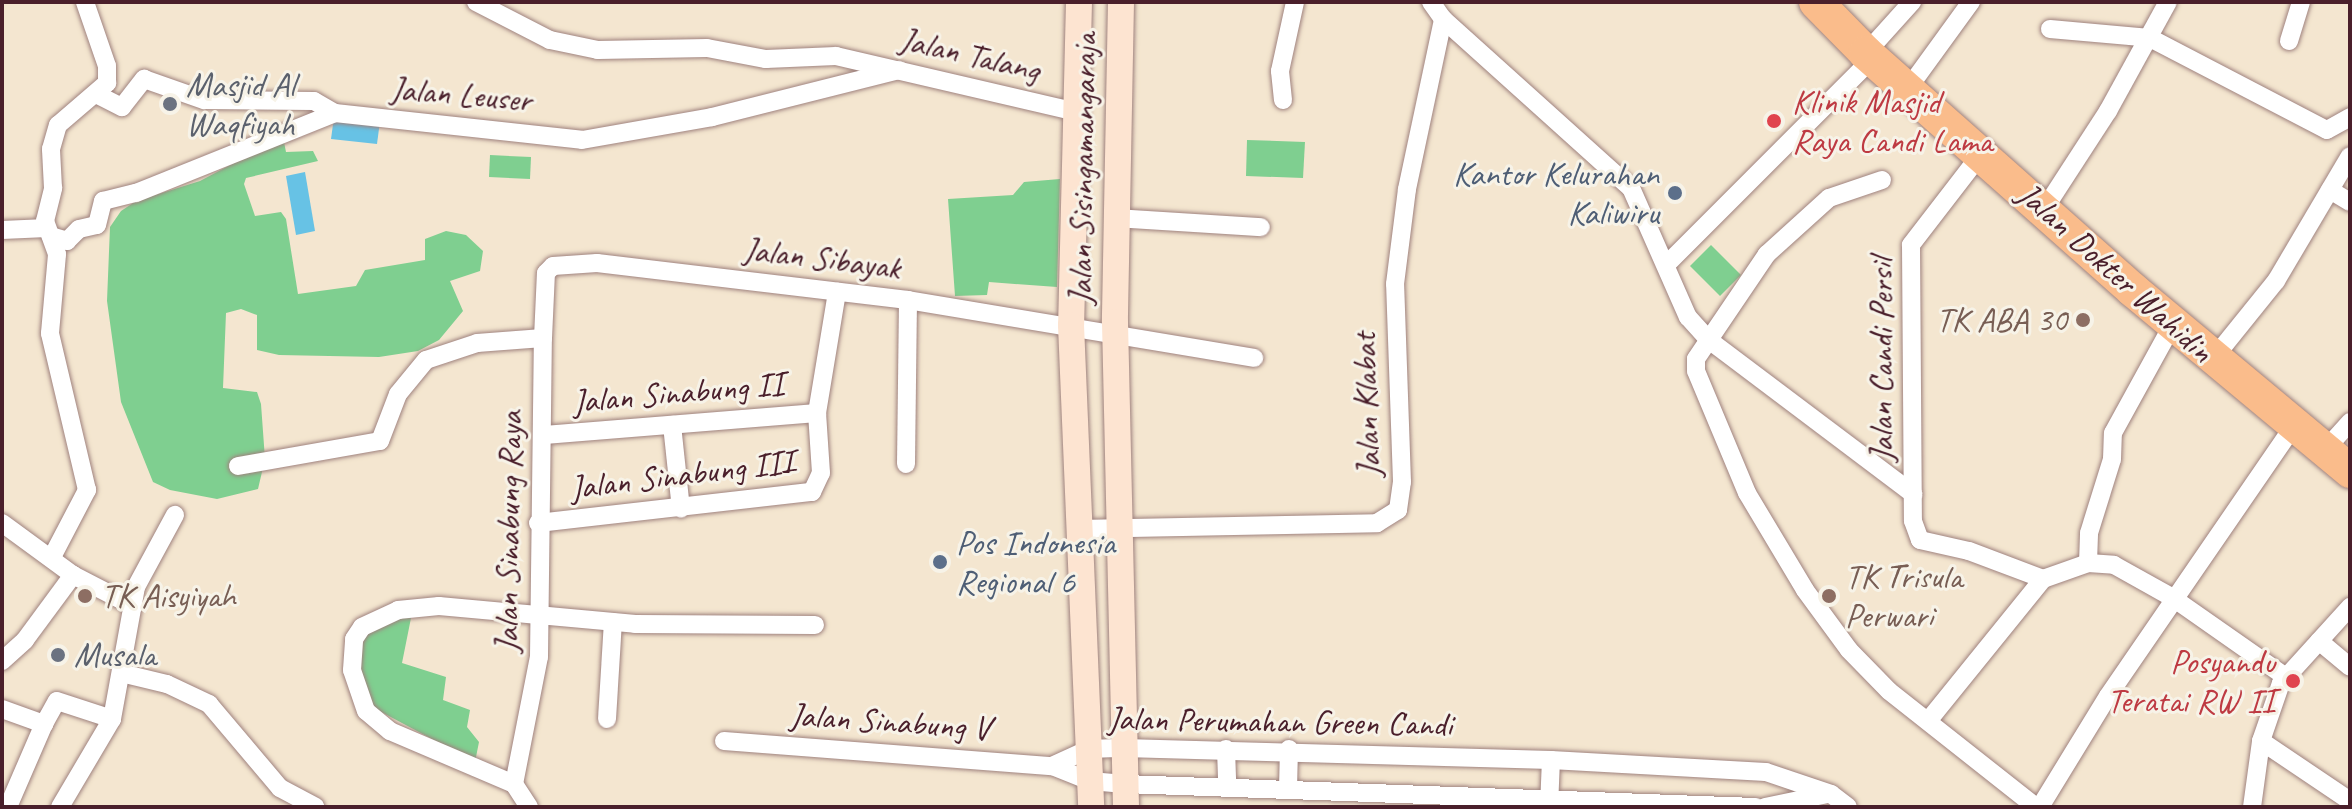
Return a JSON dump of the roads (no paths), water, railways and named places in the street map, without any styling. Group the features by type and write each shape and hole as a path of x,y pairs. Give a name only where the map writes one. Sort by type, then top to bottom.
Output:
{"highway":[{"name":"Jalan Dokter Wahidin","path":"1816,2 1907,90 2045,208 2213,359 2337,461"}],"main road":[{"name":"Jalan Sisingamangaraja","path":"1079,2 1071,325 1090,794"},
{"name":"Jalan Sisingamangaraja","path":"1121,2 1115,337 1125,795"}],"street":[{"path":"52,557 87,490 50,333 57,267 49,232 53,136 69,112 98,95 108,75 85,2"},
{"name":"Jalan Talang","path":"476,2 550,40 598,50 707,48 766,59 836,56 1077,112"},
{"path":"1283,100 1280,71 1295,2"},
{"name":"Jalan Candi Persil","path":"1431,2 1443,19 1631,188 1688,317 1709,340 1913,494"},
{"path":"1667,264 1870,56 1912,2"},
{"path":"1907,90 1971,2"},
{"path":"2045,208 2150,38 2168,2"},
{"path":"2289,41 2301,2"},
{"name":"Jalan Klabat","path":"1119,527 1377,523 1398,510 1402,482 1395,284 1407,189 1443,19"},
{"path":"2050,29 2150,38 2327,130 2350,117"},
{"name":"Jalan Leuser","path":"49,232 67,241 79,229 97,225 103,201 136,193 335,113 582,140 726,114 899,70"},
{"path":"98,95 122,107 144,79 204,100 314,101 335,113"},
{"name":"Jalan Candi Persil","path":"1981,154 1911,245 1913,494 1920,540 1969,551 2043,579"},
{"path":"2213,359 2276,281 2350,156"},
{"path":"1882,180 1829,198 1767,254 1696,359 1696,371 1747,493 1805,590 1849,650 1928,721 2038,807 2173,598 2293,427"},
{"path":"2330,190 2350,202"},
{"path":"1116,218 1261,227"},
{"path":"2,230 49,232"},
{"name":"Jalan Sibayak","path":"564,263 908,300 1071,325"},
{"name":"Jalan Sinabung Raya","path":"514,784 539,657 538,523 544,435 546,273 564,263"},
{"path":"817,413 837,292"},
{"path":"906,464 908,300"},
{"path":"2088,563 2089,533 2112,459 2113,433 2173,324"},
{"name":"Jalan Sisingamangaraja","path":"1071,325 1115,337"},
{"path":"1115,337 1254,358"},
{"path":"238,466 380,441 398,394 426,360 477,343 543,338"},
{"name":"Jalan Sinabung II","path":"544,435 817,413"},
{"name":"Jalan Sinabung III","path":"538,523 806,495 816,488 821,473 817,413"},
{"path":"2337,461 2350,422"},
{"path":"672,425 681,509"},
{"path":"60,807 112,719 136,587 175,515"},
{"path":"2,523 73,575 133,606"},
{"path":"1078,529 1119,527"},
{"path":"1928,721 2043,579 2088,563 2114,565 2173,598 2286,677"},
{"path":"2,661 25,640 73,575"},
{"path":"529,807 514,784 377,721 357,693 351,654 362,627 398,610 460,606 613,622 815,625"},
{"path":"2252,807 2261,741 2286,677 2350,607"},
{"path":"607,719 613,622"},
{"path":"2319,641 2350,667"},
{"path":"121,673 167,684 209,704 280,788 315,807"},
{"path":"8,807 57,701 112,719"},
{"path":"2,709 44,724"},
{"name":"Jalan Sinabung V","path":"724,741 1052,766"},
{"path":"2261,741 2350,801"},
{"name":"Jalan Perumahan Green Candi","path":"1090,794 1052,766 1089,749 1289,749 1766,772 1831,794 1848,807"},
{"path":"1226,749 1227,786"},
{"path":"1288,789 1289,749"},
{"path":"1549,805 1551,760"},
{"path":"1766,772 1765,807 1831,794"},
{"name":"Jalan Perumahan Green Candi","path":"1125,795 1227,786 1549,805 1756,807"},
{"path":"1090,794 1125,795"}],"water":[{"path":"334,117 380,121 377,144 331,139"},
{"path":"305,172 315,231 296,235 286,176"}],"place":[{"name":"Masjid Al Waqfiyah","path":"170,104"},
{"name":"Klinik Masjid Raya Candi Lama","path":"1774,121"},
{"name":"Kantor Kelurahan Kaliwiru","path":"1675,193"},
{"name":"TK ABA 30","path":"2083,320"},
{"name":"Pos Indonesia Regional 6","path":"940,562"},
{"name":"TK Aisyiyah","path":"85,596"},
{"name":"TK Trisula Perwari","path":"1829,596"},
{"name":"Musala","path":"58,655"},
{"name":"Posyandu Teratai RW II","path":"2293,681"}]}
